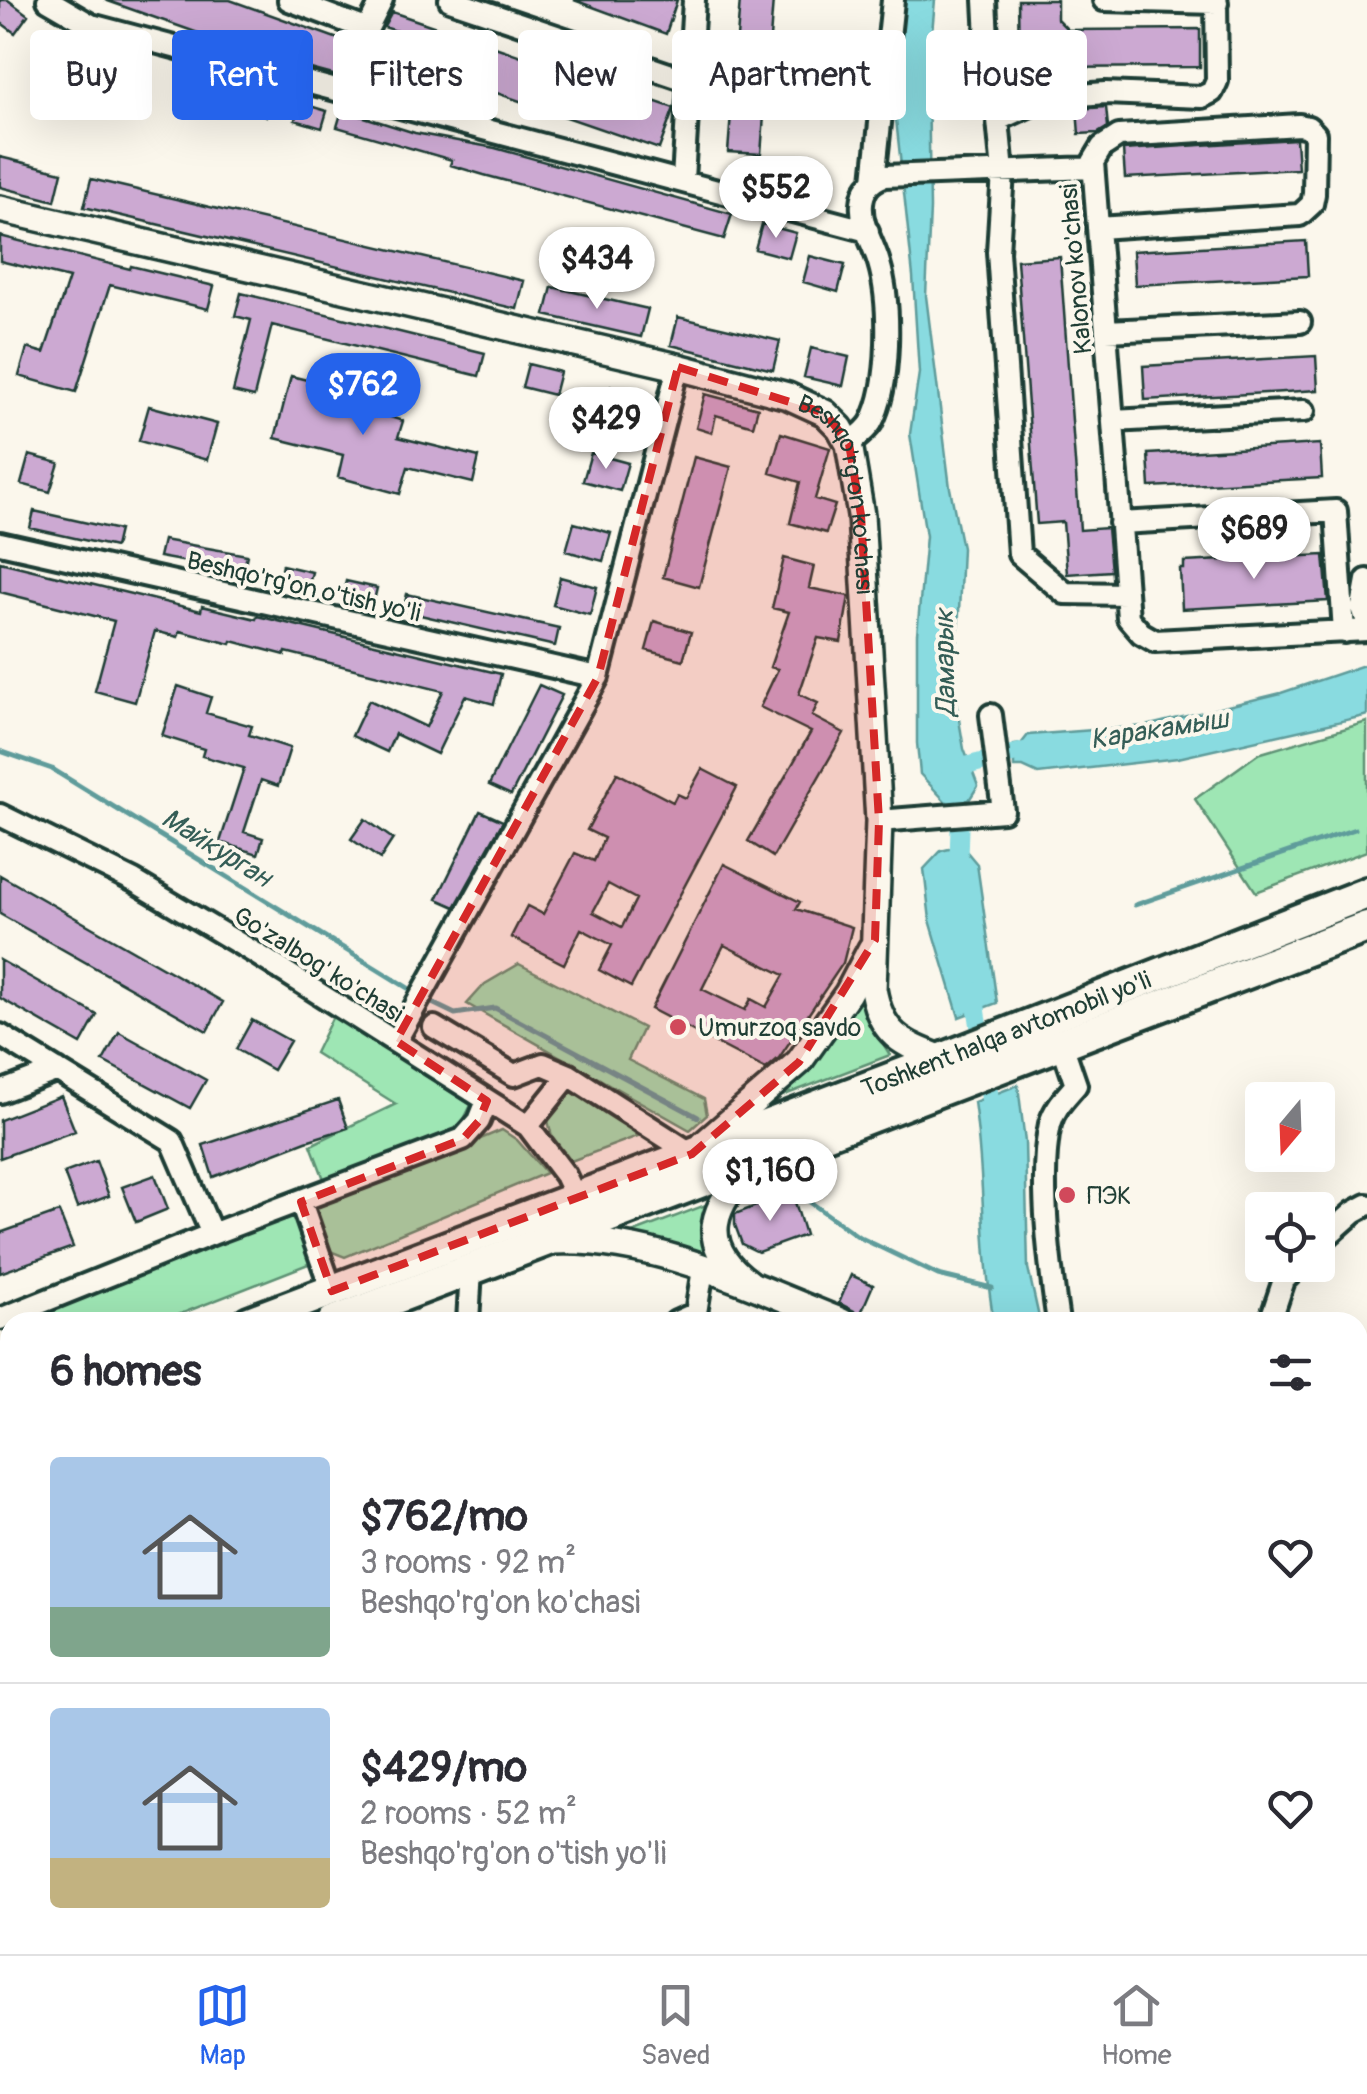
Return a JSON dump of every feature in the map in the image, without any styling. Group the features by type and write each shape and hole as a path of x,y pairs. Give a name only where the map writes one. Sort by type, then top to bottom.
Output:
{"highway":[{"name":"Toshkent halqa avtomobil yo'li","path":"1045,1040 1367,893"},
{"name":"Toshkent halqa avtomobil yo'li","path":"348,1312 394,1283 576,1198 692,1154 1365,931"},
{"name":"Toshkent halqa avtomobil yo'li","path":"276,1312 332,1291 471,1270 756,1161 945,1073"}],"main road":[{"name":"Beshqo'rg'on ko'chasi","path":"0,209 678,367 808,403 833,420 849,444 861,515 869,612 879,821 873,989 877,1010 897,1039 945,1073"},
{"name":"Beshqo'rg'on ko'chasi","path":"692,1154 799,1062 848,993 876,940"},
{"path":"756,1161 725,1195 714,1232 718,1250 758,1289"},
{"path":"544,1242 604,1242 703,1269 817,1312"}],"street":[{"path":"48,0 90,25 333,88"},
{"path":"290,0 366,29 382,0"},
{"path":"450,0 672,76"},
{"path":"692,30 694,0"},
{"path":"849,444 870,424 884,379 885,301 862,200 879,178 893,0"},
{"path":"985,0 987,30"},
{"path":"1087,94 1202,97 1212,92 1216,82 1216,1 1104,0"},
{"path":"455,120 868,231"},
{"path":"682,179 686,120"},
{"path":"998,120 1002,172 998,252 1019,554 1065,593 1126,594"},
{"path":"1092,168 1102,147 1120,136 1299,125 1315,134 1314,194 1312,204 1300,215 1098,228"},
{"name":"Kalonov ko'chasi","path":"879,178 1092,168 1128,618 1141,633 1155,641 1367,630"},
{"path":"1106,331 1300,322"},
{"path":"396,1041 598,677 678,367"},
{"path":"1112,421 1304,411"},
{"path":"1120,523 1336,511 1344,632"},
{"name":"Beshqo'rg'on o'tish yo'li","path":"0,543 598,677"},
{"path":"1367,580 1362,607 1367,622"},
{"path":"879,821 1003,811 991,715"},
{"name":"Go'zalbog' ko'chasi","path":"0,815 134,881 528,1126 565,1175 576,1198"},
{"path":"434,1027 514,1075 544,1064 569,1075 692,1154"},
{"path":"0,1034 172,1141 212,1234"},
{"path":"1045,1040 1076,1084 1056,1108 1050,1123 1046,1169 1056,1312"},
{"path":"0,1092 58,1070"},
{"path":"528,1126 569,1075"},
{"path":"17,1312 463,1139 479,1121 487,1101"},
{"path":"301,1202 332,1291"},
{"path":"1335,1229 1367,1204"},
{"path":"696,1312 703,1269"},
{"path":"469,1312 471,1270"},
{"path":"1273,1312 1283,1282"}],"highlighted area":[{"path":"678,367 825,413 849,444 861,515 879,821 875,940 799,1062 692,1154 332,1291 301,1202 463,1139 479,1121 487,1101 396,1041 598,677"}],"green space":[{"path":"1367,722 1367,851 1256,892 1195,799 1258,754"},
{"path":"519,964 643,1028 628,1060 704,1099 707,1115 690,1130 467,1004 485,984"},
{"path":"862,991 866,1016 890,1055 785,1095 840,1027"},
{"path":"333,1016 471,1105 460,1127 428,1146 327,1187 311,1145 396,1104 315,1053"},
{"path":"568,1090 606,1108 638,1136 571,1161 552,1136 547,1117"},
{"path":"502,1130 517,1140 546,1173 345,1257 330,1251 313,1216 317,1207"},
{"path":"708,1204 704,1256 619,1238"},
{"path":"297,1213 316,1261 186,1312 43,1312"}],"water":[{"path":"903,0 935,0 932,30 926,30 930,209 926,296 950,488 962,548 955,696 964,749 978,786 969,800 946,802 920,774 917,743 917,634 926,536 910,434 919,373 896,120 906,120 906,30 901,30"},
{"path":"1367,664 1364,716 1178,758 1038,774 1014,767 1014,745 1021,744 1028,735 1146,726 1281,693"},
{"path":"962,846 977,864 997,1003 959,1017 930,920 924,869 941,851"},
{"path":"1018,1085 1025,1142 1028,1268 1038,1312 993,1312 974,1102"}],"building":[{"path":"0,0 8,0 28,15 15,33 0,22"},
{"path":"105,0 230,0 333,37 333,75 313,70 313,30 190,30"},
{"path":"574,0 677,0 666,34"},
{"path":"740,0 773,0 771,30 738,30"},
{"path":"1018,0 1057,0 1057,19 1068,30 1019,30"},
{"path":"392,12 445,30 393,30 384,27"},
{"path":"1200,29 1200,67 1087,68 1087,30 1068,30"},
{"path":"498,48 518,55 518,100 498,93"},
{"path":"652,101 672,107 659,149 575,120 652,120"},
{"path":"313,107 327,111 322,128 295,120 313,120"},
{"path":"1106,107 1108,127 1098,133 1079,134 1078,120 1087,120 1087,108"},
{"path":"339,120 374,120 415,133 495,148 732,214 724,239 484,175 450,165 452,160 337,127"},
{"path":"731,120 764,120 761,154 728,152"},
{"path":"1296,139 1298,169 1125,178 1123,150"},
{"path":"0,157 62,172 55,201 0,187"},
{"path":"91,179 524,281 517,309 84,207"},
{"path":"762,224 796,233 789,258 755,249"},
{"path":"0,236 214,286 208,309 110,285 76,392 19,376 27,348 44,353 69,278 0,261"},
{"path":"1306,241 1308,276 1135,285 1133,251"},
{"path":"810,256 845,265 838,292 803,282"},
{"path":"1060,257 1080,530 1107,528 1111,571 1067,574 1063,522 1037,524 1017,260"},
{"path":"552,287 648,309 641,337 545,315"},
{"path":"241,293 485,353 479,376 272,325 254,397 233,392 251,320 235,316"},
{"path":"678,317 780,341 773,370 671,345"},
{"path":"811,348 849,357 843,386 804,377"},
{"path":"1316,356 1318,390 1145,400 1143,366"},
{"path":"528,364 560,372 554,395 522,387"},
{"path":"291,376 355,392 352,405 403,421 398,437 479,457 473,483 408,467 400,494 338,477 343,455 275,438"},
{"path":"611,386 643,394 637,417 605,409"},
{"path":"705,394 758,408 753,426 716,415 712,433 696,428"},
{"path":"149,406 217,424 207,460 139,441"},
{"path":"781,433 830,448 815,499 835,505 826,533 790,523 800,482 770,473"},
{"path":"1320,444 1322,478 1150,487 1148,454"},
{"path":"591,453 628,463 620,491 583,481"},
{"path":"29,455 59,463 50,492 21,484"},
{"path":"694,457 731,467 699,587 663,577"},
{"path":"34,511 119,530 115,547 30,528"},
{"path":"574,523 611,533 603,561 566,551"},
{"path":"163,540 247,555 243,572 159,557"},
{"path":"1324,555 1328,601 1182,609 1180,569 1184,569 1184,562"},
{"path":"784,558 814,566 809,588 849,596 841,642 818,638 799,694 818,703 812,716 844,733 773,857 748,841 811,732 760,707 778,669 770,667 789,612 772,608"},
{"path":"0,562 201,611 202,606 256,619 257,616 501,674 494,704 465,696 437,754 395,734 387,752 352,736 369,700 426,727 443,691 286,652 285,655 180,631 178,637 155,631 135,702 95,691 114,621 0,592"},
{"path":"282,565 312,572 308,589 278,583"},
{"path":"560,577 597,587 590,615 553,605"},
{"path":"346,581 377,588 373,605 342,598"},
{"path":"407,594 559,628 555,646 403,611"},
{"path":"654,621 691,632 683,660 646,650"},
{"path":"539,685 562,695 511,795 489,785"},
{"path":"178,686 211,697 206,713 252,726 249,735 290,748 278,786 261,780 244,832 263,838 258,854 220,842 244,768 202,756 204,749 162,736"},
{"path":"702,769 737,787 631,987 599,970 612,945 581,929 564,964 511,937 527,906 543,914 575,853 594,861 604,838 587,830 617,773 673,802 677,794 686,798","holes":["608,884 636,899 622,927 593,912"]},
{"path":"480,811 503,821 455,907 437,899"},
{"path":"365,819 393,839 380,859 351,839"},
{"path":"724,864 800,902 796,909 852,927 843,963 779,1058 766,1069 651,1009","holes":["724,945 784,975 766,1007 751,999 745,1010 702,989"]},
{"path":"0,875 223,1002 207,1031 0,914"},
{"path":"0,960 97,1015 81,1044 0,998"},
{"path":"252,1020 290,1041 273,1070 236,1049"},
{"path":"119,1032 206,1080 190,1108 103,1061"},
{"path":"61,1096 75,1131 0,1158 0,1120"},
{"path":"338,1100 348,1128 213,1177 203,1145"},
{"path":"96,1161 109,1196 77,1208 64,1173"},
{"path":"155,1175 168,1209 136,1222 122,1187"},
{"path":"792,1192 805,1235 758,1252 742,1244 735,1214"},
{"path":"59,1212 73,1247 0,1273 0,1233"},
{"path":"851,1275 873,1285 861,1312 839,1303"}],"waterway":[{"name":"Каракамыш","path":"950,770 1036,748"},
{"name":"Майкурган","path":"0,751 52,769 408,988"},
{"name":"Дамарык","path":"952,778 960,815 958,871"},
{"path":"1135,905 1355,829"},
{"name":"Дамарык","path":"974,991 993,1119"},
{"name":"Майкурган","path":"428,1001 455,1014 495,1008 698,1117"},
{"name":"Майкурган","path":"803,1197 859,1237 938,1275 992,1288"}],"place":[{"name":"Umurzoq savdo","path":"678,1027"},
{"name":"ПЭК","path":"1067,1195"}]}
